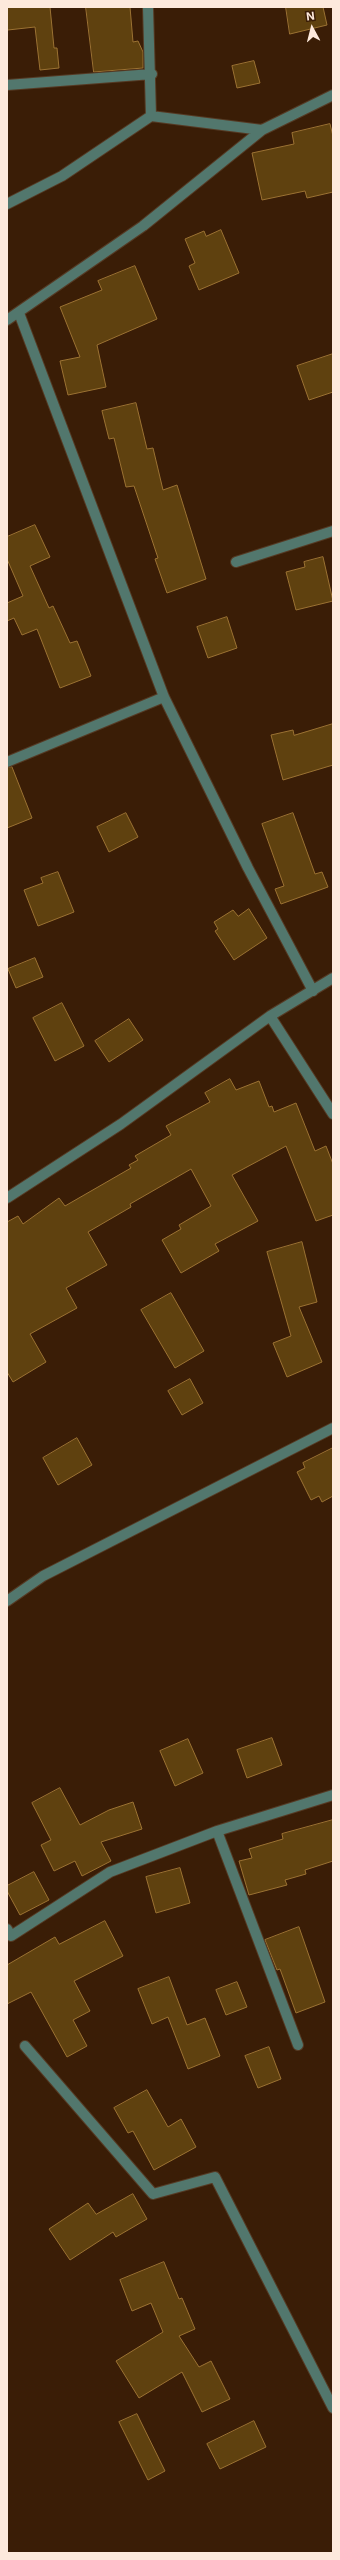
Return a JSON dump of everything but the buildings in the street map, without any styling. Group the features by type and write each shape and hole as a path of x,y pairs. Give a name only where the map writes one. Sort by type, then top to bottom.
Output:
{"street":[{"path":"148,7 152,74 151,116"},
{"path":"7,85 152,74"},
{"path":"7,320 19,314 143,226 262,130 333,95"},
{"path":"7,204 62,176 151,116 262,130"},
{"path":"19,314 164,697 248,868 313,991"},
{"path":"236,562 333,531"},
{"path":"7,762 164,697"},
{"path":"7,1198 121,1124 270,1016 333,978"},
{"path":"270,1016 333,1114"},
{"path":"7,1601 42,1576 333,1428"},
{"path":"7,1929 11,1936 110,1872 217,1831 333,1795"},
{"path":"217,1831 298,2045"},
{"path":"25,2046 153,2194 215,2177 333,2408"}]}
